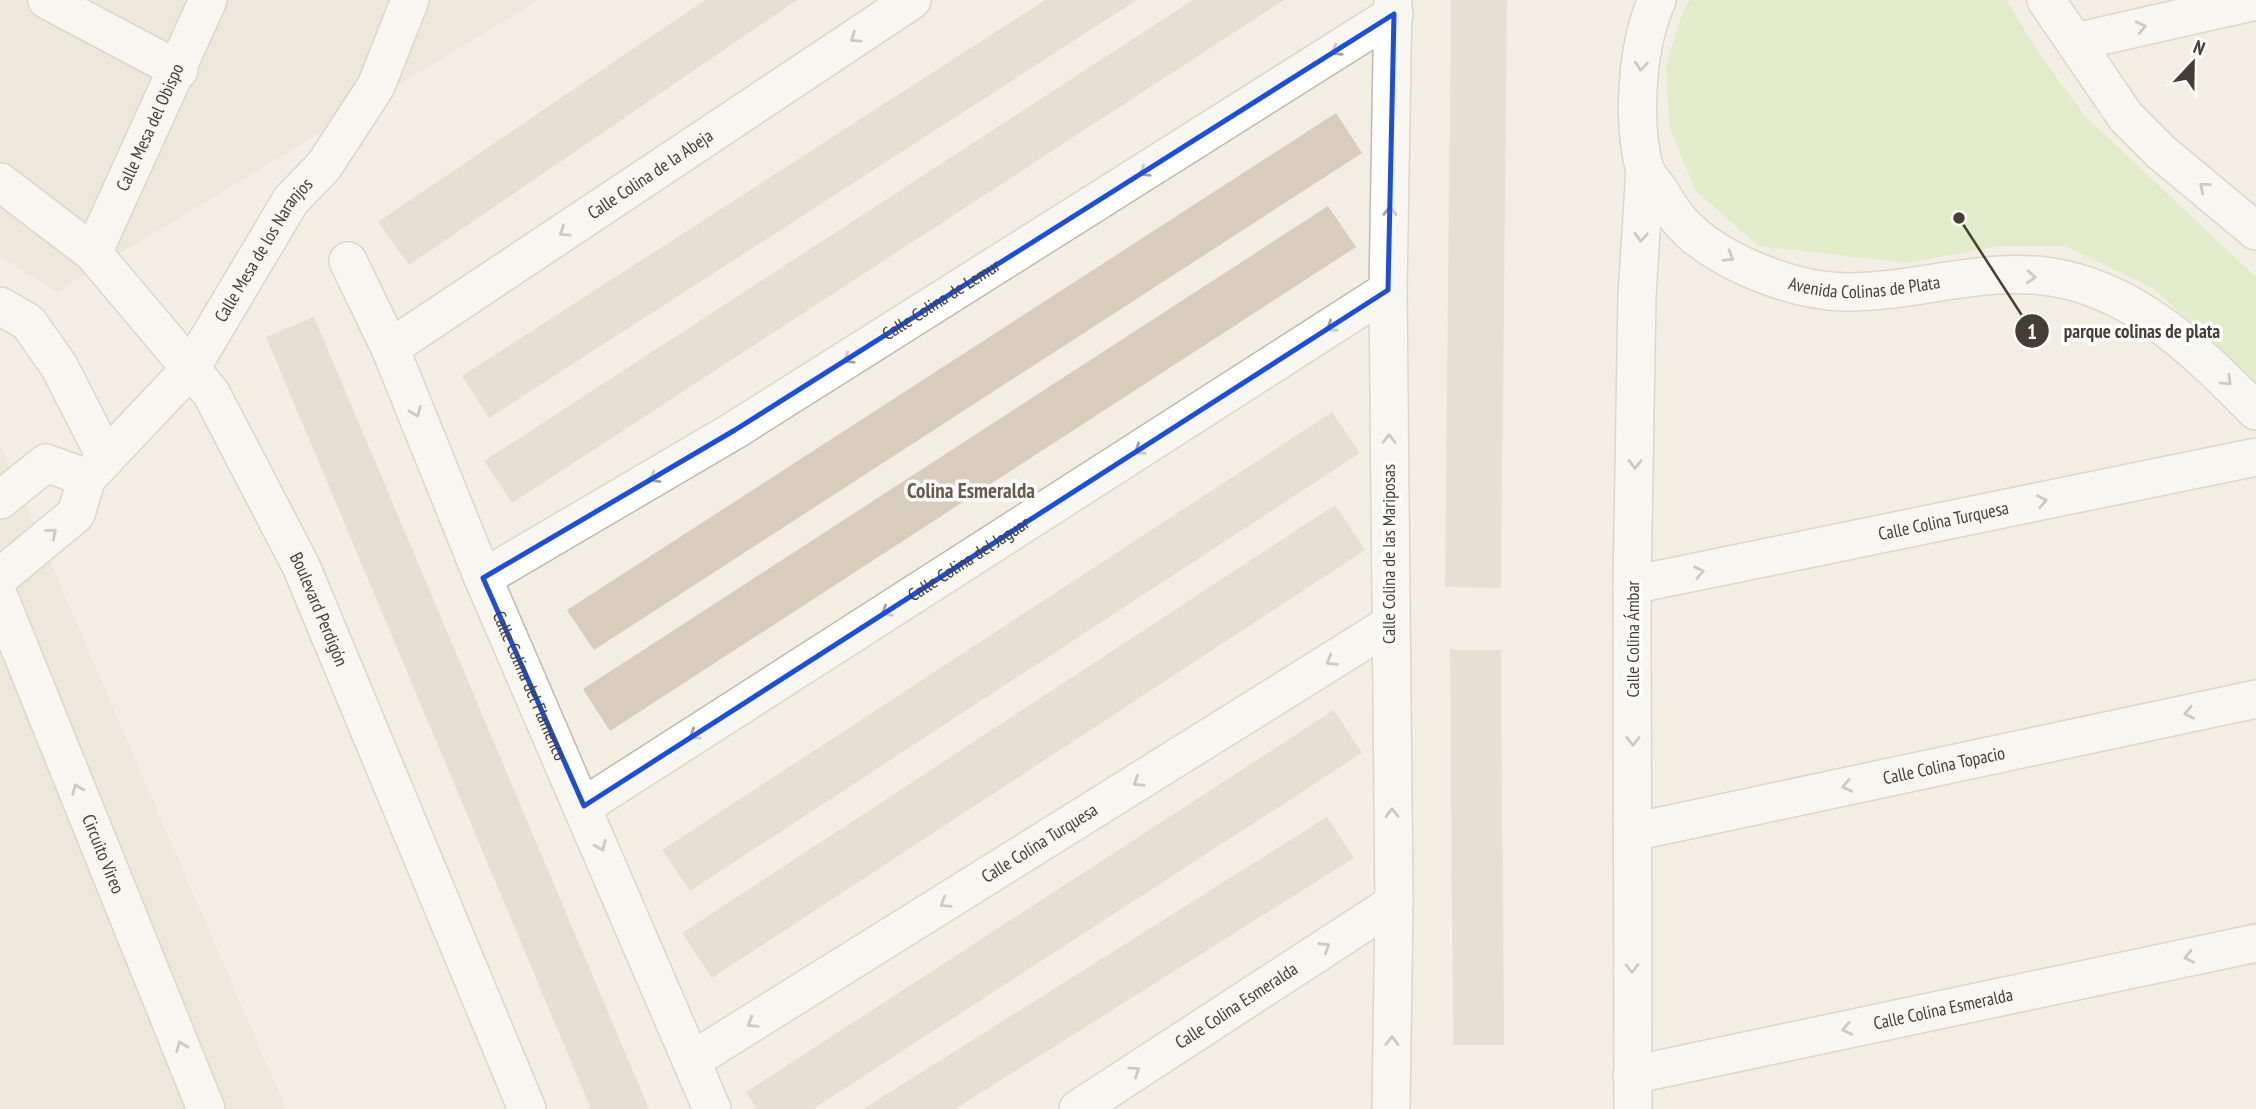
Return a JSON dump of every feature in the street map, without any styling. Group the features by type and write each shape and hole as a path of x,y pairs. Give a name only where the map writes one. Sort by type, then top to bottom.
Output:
{"street":[{"path":"47,0 179,70"},
{"name":"Calle Mesa del Obispo","path":"93,253 179,70 208,0"},
{"name":"Calle Mesa de los Naranjos","path":"97,468 191,368 246,272 269,242 291,200 324,166 376,86 410,0"},
{"name":"Calle Colina de la Abeja","path":"390,348 912,0"},
{"path":"2046,0 2126,117 2161,152 2256,230"},
{"name":"Avenida Colinas de Plata","path":"1656,1 1645,33 1640,68 1640,130 1645,169 1680,221 1728,258 1783,283 1845,292 1996,275 2066,280 2123,302 2187,342 2256,411"},
{"path":"2075,43 2256,1"},
{"name":"Calle Colina de las Mariposas","path":"1391,1109 1394,903 1389,625 1388,290 1393,7"},
{"name":"Calle Colina de Lemur","path":"483,578 735,430 1393,7"},
{"name":"Calle Colina Ámbar","path":"1632,1092 1633,585 1637,296 1645,169"},
{"name":"Boulevard Perdigón","path":"0,183 93,253 211,393 301,566 527,1109"},
{"name":"Calle Colina del Flamenco","path":"348,261 390,348 483,578 584,806 712,1109"},
{"name":"Calle Colina del Jaguar","path":"584,806 1388,290"},
{"path":"0,577 76,514 97,468 58,366 14,314"},
{"name":"Calle Colina Turquesa","path":"1633,585 2256,457"},
{"path":"0,500 46,463 97,468"},
{"name":"Circuito Vireo","path":"0,599 206,1109"},
{"name":"Calle Colina Turquesa","path":"691,1062 1389,625"},
{"name":"Calle Colina Topacio","path":"1633,832 2256,699"},
{"name":"Calle Colina Esmeralda","path":"1078,1109 1394,903"},
{"name":"Calle Colina Esmeralda","path":"1632,1092 2256,943"}],"highlighted area":[{"path":"1394,14 1388,290 584,806 483,578 735,430"}],"shaded area":[{"path":"0,0 539,0 57,292 0,257"},
{"path":"0,445 286,1109 0,1109"}],"green space":[{"path":"1690,0 2006,0 2045,62 2086,117 2256,277 2256,383 2153,288 2065,246 1998,246 1908,263 1758,246 1695,190 1669,126 1666,65 1684,8"}],"building":[{"path":"705,0 797,0 409,265 378,222"},
{"path":"1045,0 1137,0 489,418 462,376"},
{"path":"1193,0 1284,0 512,503 484,461"},
{"path":"1451,0 1507,0 1501,588 1445,587"},
{"path":"1336,113 1362,153 594,650 567,610"},
{"path":"1328,206 1356,247 610,731 583,689"},
{"path":"314,317 649,1109 591,1109 266,337"},
{"path":"1332,412 1360,453 690,891 662,850"},
{"path":"1335,505 1365,550 712,978 682,933"},
{"path":"1450,650 1501,650 1504,1045 1453,1045"},
{"path":"1334,710 1362,753 813,1109 757,1109 746,1092"},
{"path":"1327,817 1354,858 955,1109 863,1109"}],"place":[{"name":"parque colinas de plata","path":"1959,218"}],"district":[{"name":"Colina Esmeralda","path":"971,491"}]}
